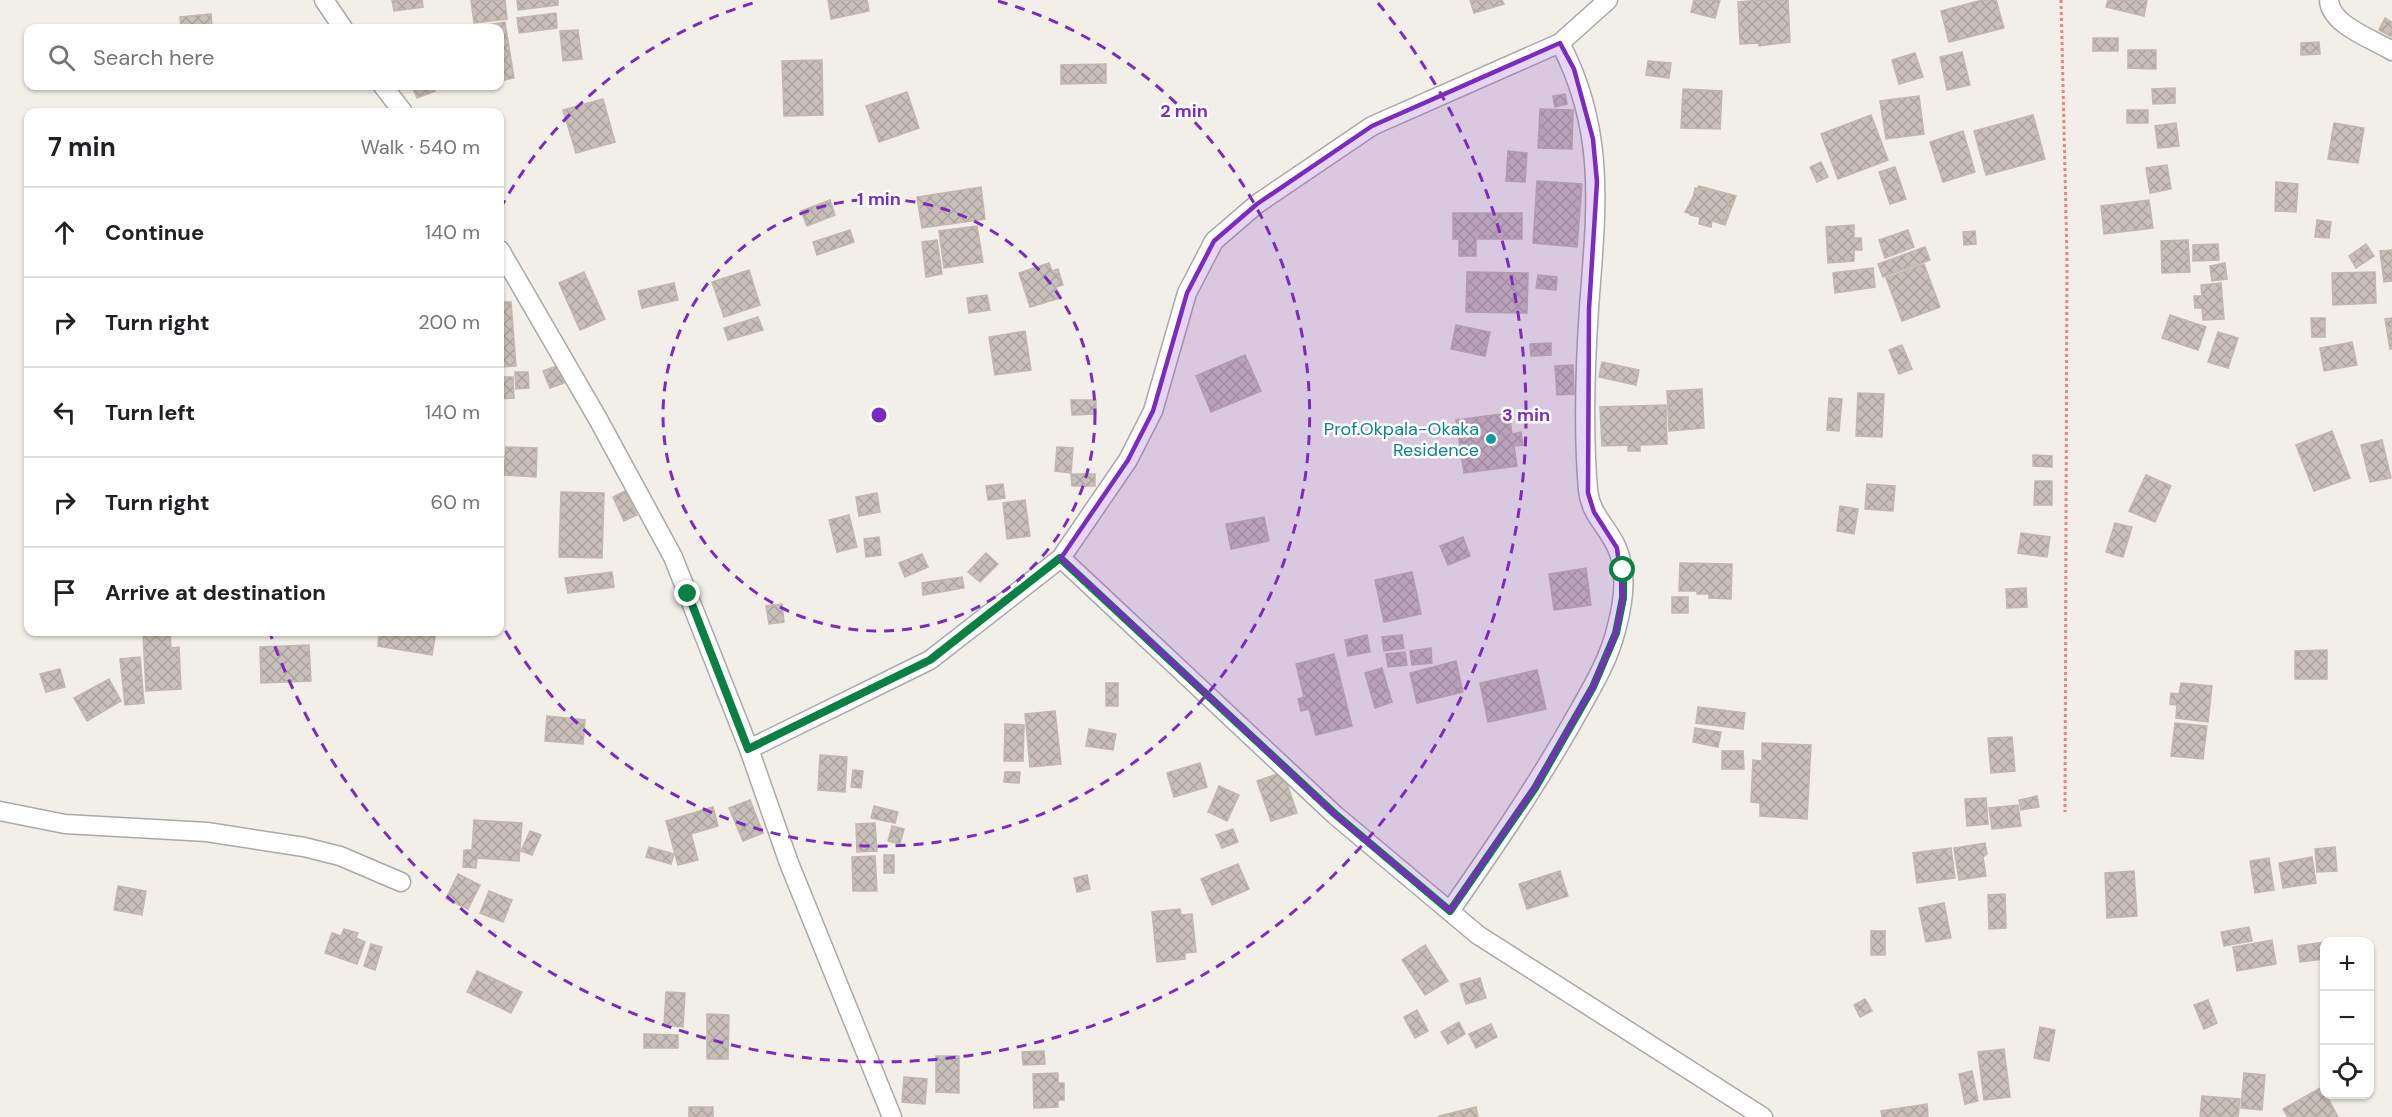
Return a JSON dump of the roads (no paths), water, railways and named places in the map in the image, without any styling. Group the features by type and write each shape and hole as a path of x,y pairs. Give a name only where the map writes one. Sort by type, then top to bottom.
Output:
{"street":[{"path":"324,0 340,24"},
{"path":"748,749 930,660 1060,558 1128,460 1153,411 1187,293 1214,241 1257,204 1372,126 1560,43 1608,0"},
{"path":"2329,0 2329,7 2337,19 2392,51"},
{"path":"1450,911 1535,788 1593,687 1616,633 1623,598 1623,570 1617,548 1594,512 1588,493 1586,423 1589,309 1596,237 1597,182 1593,139 1574,69 1560,43"},
{"path":"386,90 400,108"},
{"path":"504,257 598,419 673,557 794,874 892,1117"},
{"path":"1060,558 1335,814 1478,935 1762,1117"},
{"path":"0,811 65,824 207,832 293,845 340,856 401,882"}],"place":[{"name":"Prof.Okpala-Okaka Residence","path":"1491,439"}]}
